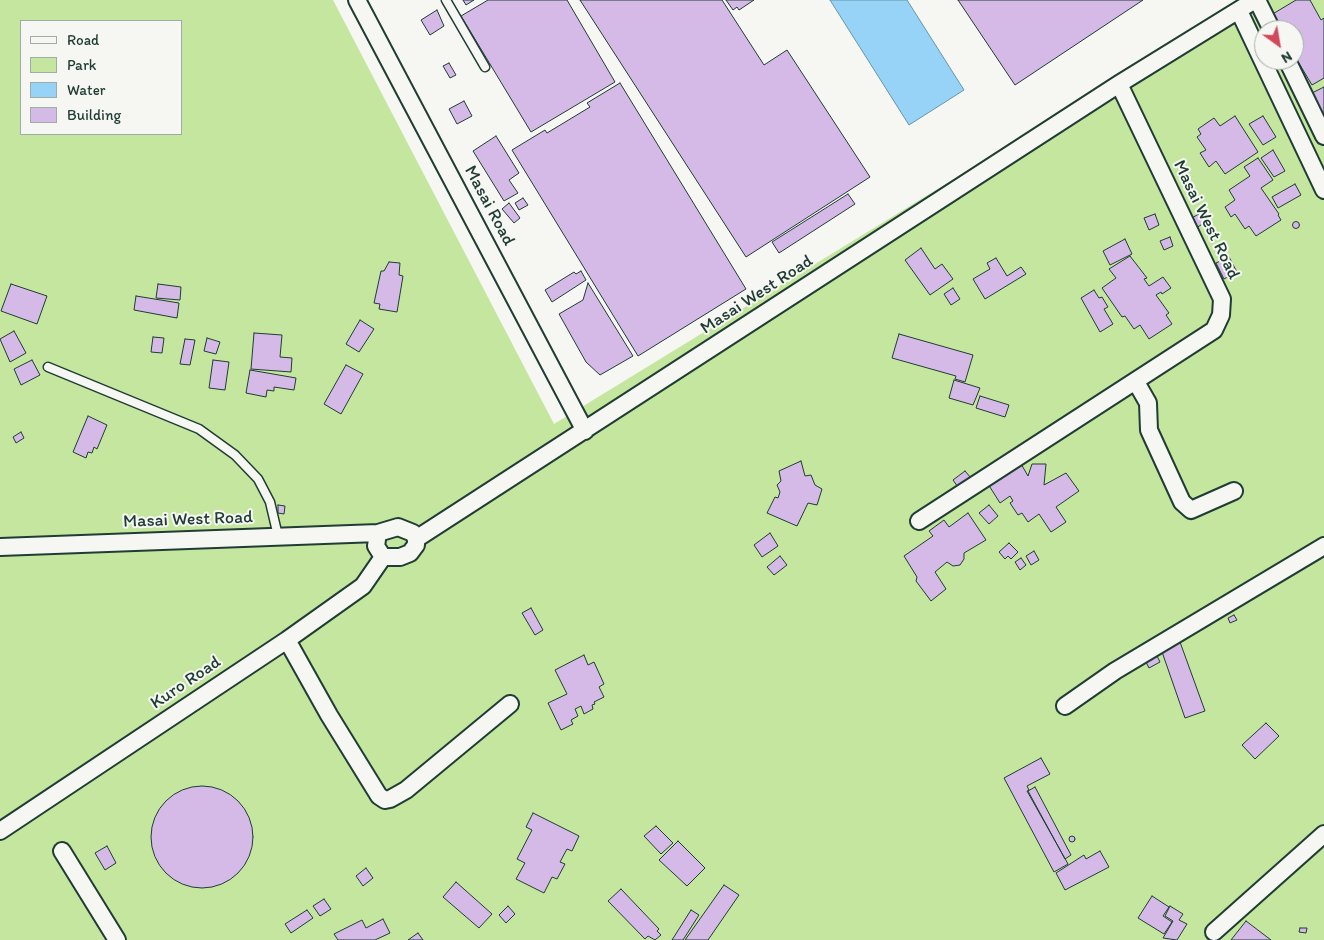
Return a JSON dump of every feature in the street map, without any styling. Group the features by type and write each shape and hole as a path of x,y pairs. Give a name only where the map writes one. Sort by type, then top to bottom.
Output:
{"street":[{"name":"Masai Road","path":"357,0 585,431"},
{"name":"Masai West Road","path":"416,538 585,431 1118,84 1256,0"},
{"path":"1256,0 1267,20"},
{"path":"1239,10 1324,190"},
{"path":"1292,70 1324,136"},
{"name":"Masai West Road","path":"919,521 1214,330 1220,315 1222,299 1118,84"},
{"path":"1136,382 1148,403 1149,430 1182,502 1191,510 1234,491"},
{"path":"398,527 409,530 416,538 416,545 410,553 400,557 383,558 376,546 378,533 398,527"},
{"name":"Masai West Road","path":"0,547 378,533"},
{"path":"1065,706 1115,671 1324,546"},
{"name":"Kuro Road","path":"0,831 287,640 363,586 383,558"},
{"path":"287,640 329,715 379,796 385,800 406,790 510,704"},
{"path":"1214,932 1324,834"},
{"path":"62,851 117,940"}],"lane":[{"path":"446,0 485,66"},
{"path":"48,367 199,429 228,450 258,479 270,502 278,536"}],"green space":[{"path":"0,0 333,0 554,424 1246,0 1324,0 1324,940 0,940"}],"water":[{"path":"830,0 907,0 964,90 909,125"}],"building":[{"path":"463,0 474,0 466,5"},
{"path":"488,0 567,0 615,82 531,132 461,16"},
{"path":"580,0 722,0 764,65 787,50 870,177 746,257"},
{"path":"726,0 754,0 739,10 737,7 733,10"},
{"path":"958,0 1143,0 1015,85"},
{"path":"1296,0 1310,0 1321,20 1324,18 1324,78 1312,85 1303,70 1304,20 1274,20 1271,15"},
{"path":"437,10 444,26 430,35 421,20"},
{"path":"449,63 456,75 450,78 443,66"},
{"path":"620,83 746,289 638,356 512,150 545,130 547,133 590,107 587,103"},
{"path":"1324,87 1324,122 1310,94"},
{"path":"464,101 472,116 457,124 449,109"},
{"path":"1235,116 1258,152 1225,174 1216,161 1209,167 1200,153 1206,150 1197,137 1201,134 1198,129 1214,118 1220,126"},
{"path":"1263,116 1276,137 1263,145 1249,124"},
{"path":"496,136 519,173 509,180 518,193 504,201 473,151"},
{"path":"1273,150 1285,171 1274,177 1261,158"},
{"path":"1258,158 1273,180 1261,188 1281,220 1256,236 1249,226 1245,229 1235,214 1231,217 1225,207 1235,200 1229,190 1250,176 1244,167"},
{"path":"1295,184 1301,195 1278,208 1272,197"},
{"path":"848,194 855,204 779,253 772,242"},
{"path":"523,198 528,205 519,210 515,203"},
{"path":"509,203 520,218 514,223 502,209"},
{"path":"1204,211 1209,220 1196,228 1190,219"},
{"path":"1155,214 1159,225 1149,230 1144,218"},
{"path":"1296,222 1299,225 1296,228 1293,225"},
{"path":"1170,237 1173,246 1164,250 1160,241"},
{"path":"1125,239 1132,254 1110,265 1103,251"},
{"path":"921,248 935,269 942,264 953,279 930,295 905,260"},
{"path":"1130,256 1147,278 1144,279 1149,286 1163,277 1171,288 1162,294 1161,292 1156,295 1169,313 1166,315 1172,324 1149,339 1140,325 1134,329 1125,316 1122,317 1102,288 1116,278 1109,269"},
{"path":"1229,257 1237,272 1224,279 1216,263"},
{"path":"996,258 1007,276 1021,267 1026,274 985,299 973,279 990,269 987,263"},
{"path":"389,262 400,263 399,275 403,276 397,312 379,309 380,304 374,303 381,271 384,271"},
{"path":"581,271 586,280 552,302 545,290 574,272 576,274"},
{"path":"588,283 633,356 600,375 586,362 559,314 583,300"},
{"path":"11,284 47,296 37,324 1,311"},
{"path":"158,284 181,287 180,300 156,298"},
{"path":"953,288 960,299 951,305 944,294"},
{"path":"1094,290 1099,298 1102,297 1108,307 1104,309 1113,324 1100,332 1081,298"},
{"path":"136,296 179,303 177,318 134,310"},
{"path":"360,320 374,329 359,352 346,344"},
{"path":"14,331 26,353 10,362 0,339"},
{"path":"254,333 282,335 280,357 292,358 291,372 251,369"},
{"path":"899,334 973,355 965,382 955,379 956,376 892,358"},
{"path":"153,337 164,338 162,353 151,352"},
{"path":"207,338 220,342 216,354 204,351"},
{"path":"185,339 195,340 190,365 180,364"},
{"path":"32,360 40,375 21,385 14,369"},
{"path":"213,360 229,362 225,390 209,388"},
{"path":"346,365 363,374 341,414 324,404"},
{"path":"250,370 296,378 294,390 274,387 274,391 267,390 266,397 246,393"},
{"path":"954,380 980,388 973,405 949,398"},
{"path":"980,396 1009,405 1005,417 976,408"},
{"path":"88,416 107,425 97,449 94,447 92,453 88,452 86,458 73,452"},
{"path":"21,432 24,438 16,443 13,437"},
{"path":"801,461 805,476 811,475 815,485 822,489 817,505 808,503 797,526 767,513 775,497 778,498 780,492 777,485 781,481 779,471"},
{"path":"1020,462 1028,476 1032,464 1046,464 1044,485 1066,473 1079,491 1056,507 1066,522 1051,532 1039,514 1028,522 1022,513 1018,515 1010,503 1013,501 1010,496 1000,503 988,484"},
{"path":"965,471 971,478 958,487 953,480"},
{"path":"278,505 285,506 284,514 278,513"},
{"path":"989,505 998,516 989,524 979,513"},
{"path":"968,513 986,540 964,553 964,559 960,565 953,566 947,562 935,572 946,589 931,601 916,581 917,577 904,556 933,536 929,531 944,520 949,527"},
{"path":"770,533 778,546 762,557 754,545"},
{"path":"1009,543 1018,552 1011,559 1008,556 1005,559 999,552"},
{"path":"1034,551 1039,560 1031,565 1026,556"},
{"path":"780,556 787,565 774,575 767,567"},
{"path":"1021,558 1026,565 1020,570 1015,562"},
{"path":"531,608 543,630 535,635 522,613"},
{"path":"1234,615 1237,620 1230,623 1228,618"},
{"path":"1180,642 1205,711 1185,718 1161,649"},
{"path":"1156,654 1160,662 1149,668 1145,660"},
{"path":"584,655 588,665 594,662 604,684 599,687 604,697 594,702 595,704 592,705 593,709 584,714 581,706 575,709 578,716 571,720 573,724 561,730 548,703 567,694 555,670"},
{"path":"1266,723 1279,736 1255,759 1242,745"},
{"path":"1041,758 1050,774 1027,786 1029,790 1027,791 1068,864 1054,872 1004,778"},
{"path":"202,786 222,790 238,801 249,817 253,837 249,857 238,873 222,884 202,888 182,884 166,873 155,857 151,837 155,817 166,801 182,790"},
{"path":"1035,787 1071,855 1065,859 1028,791"},
{"path":"533,813 579,836 572,851 567,849 560,862 565,864 557,879 552,877 544,893 516,879 525,863 517,859 532,830 526,827"},
{"path":"656,826 673,843 661,854 644,836"},
{"path":"1072,836 1075,839 1072,842 1069,839"},
{"path":"678,841 705,868 687,886 659,860"},
{"path":"107,846 116,863 105,870 95,853"},
{"path":"1100,851 1109,867 1065,890 1056,873 1084,855 1086,859"},
{"path":"366,868 373,878 363,886 356,876"},
{"path":"456,882 492,914 479,928 443,897"},
{"path":"724,885 739,895 708,940 685,940"},
{"path":"621,889 659,929 657,931 661,935 655,940 648,936 645,939 608,901"},
{"path":"1152,896 1169,907 1163,916 1172,922 1164,934 1138,918"},
{"path":"324,899 331,909 320,916 313,906"},
{"path":"508,906 515,914 506,923 499,915"},
{"path":"1170,906 1183,914 1179,920 1187,924 1177,940 1163,938 1173,921 1165,916"},
{"path":"307,910 313,918 291,933 285,924"},
{"path":"691,910 699,915 683,940 672,940"},
{"path":"383,919 390,933 375,940 338,940 334,934 362,920 366,928"},
{"path":"1246,921 1271,940 1231,940"},
{"path":"1300,928 1307,928 1306,933 1299,932"},
{"path":"418,933 423,940 408,940"}]}
